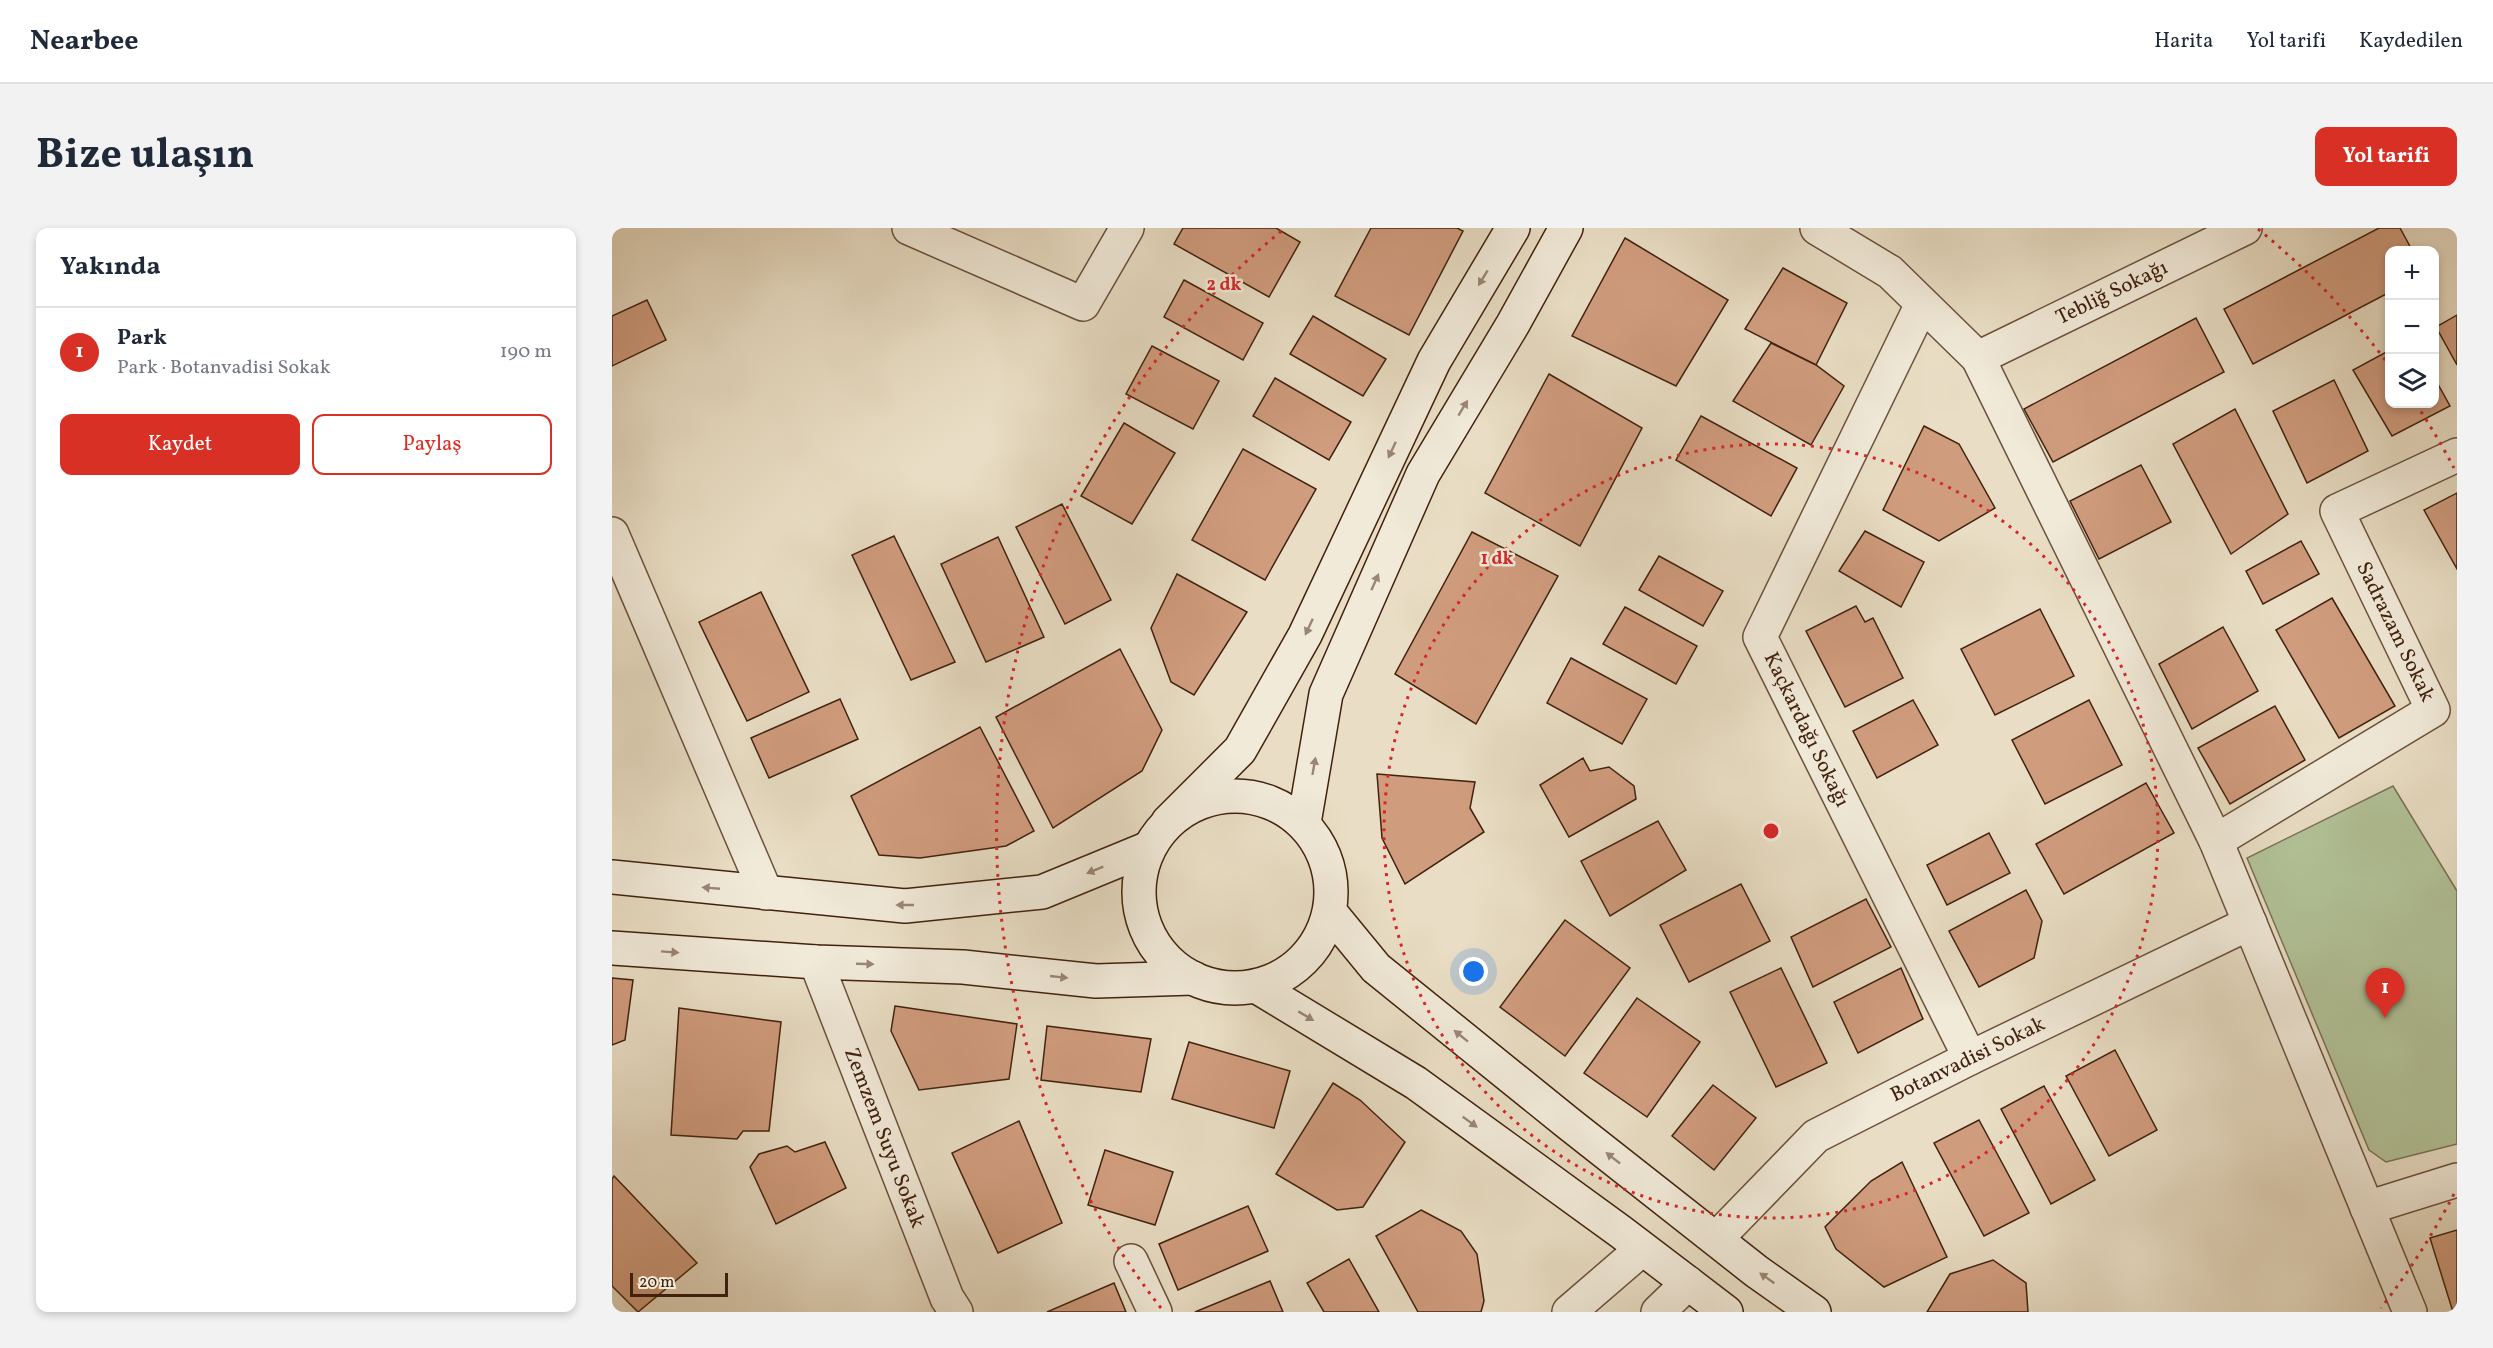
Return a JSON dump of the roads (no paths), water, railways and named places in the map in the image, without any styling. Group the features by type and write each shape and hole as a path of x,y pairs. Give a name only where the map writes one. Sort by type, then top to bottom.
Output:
{"street":[{"path":"909,228 1083,304 1128,228"},
{"path":"612,877 905,906 1042,892 1158,835 1192,805 1221,796 1251,796 1280,806 1304,823 1322,850 1332,880 1330,912 1321,938 1304,960 1282,976 1256,986 1235,989 1213,986 1193,978 1167,961 1149,937 1139,908 1139,877 1158,835 1240,750 1305,635 1434,361 1513,228"},
{"path":"1304,823 1326,694 1423,474 1514,324 1566,228"},
{"path":"1817,228 1890,272 1978,358 2216,841 2410,1312"},
{"name":"Tebliğ Sokağı","path":"1978,358 2245,228"},
{"name":"Kaçkardağı Sokağı","path":"1922,304 1760,637 1970,1058"},
{"name":"Sadrazam Sokak","path":"2216,841 2433,710 2337,511 2457,455"},
{"path":"612,534 766,893"},
{"path":"1330,912 1376,968 1716,1239 1814,1312"},
{"name":"Botanvadisi Sokak","path":"1716,1239 1816,1136 1970,1058 2250,923"},
{"path":"612,948 816,962 963,967 1096,981 1193,978"},
{"name":"Zemzem Suyu Sokak","path":"816,962 947,1298 956,1312"},
{"path":"1256,986 1416,1083 1726,1312"},
{"path":"2367,1208 2457,1180"},
{"path":"1569,1312 1642,1249"},
{"path":"1131,1261 1155,1312"},
{"path":"1658,1312 1688,1283"}],"place":[{"name":"Park","path":"2385,1018"}]}
